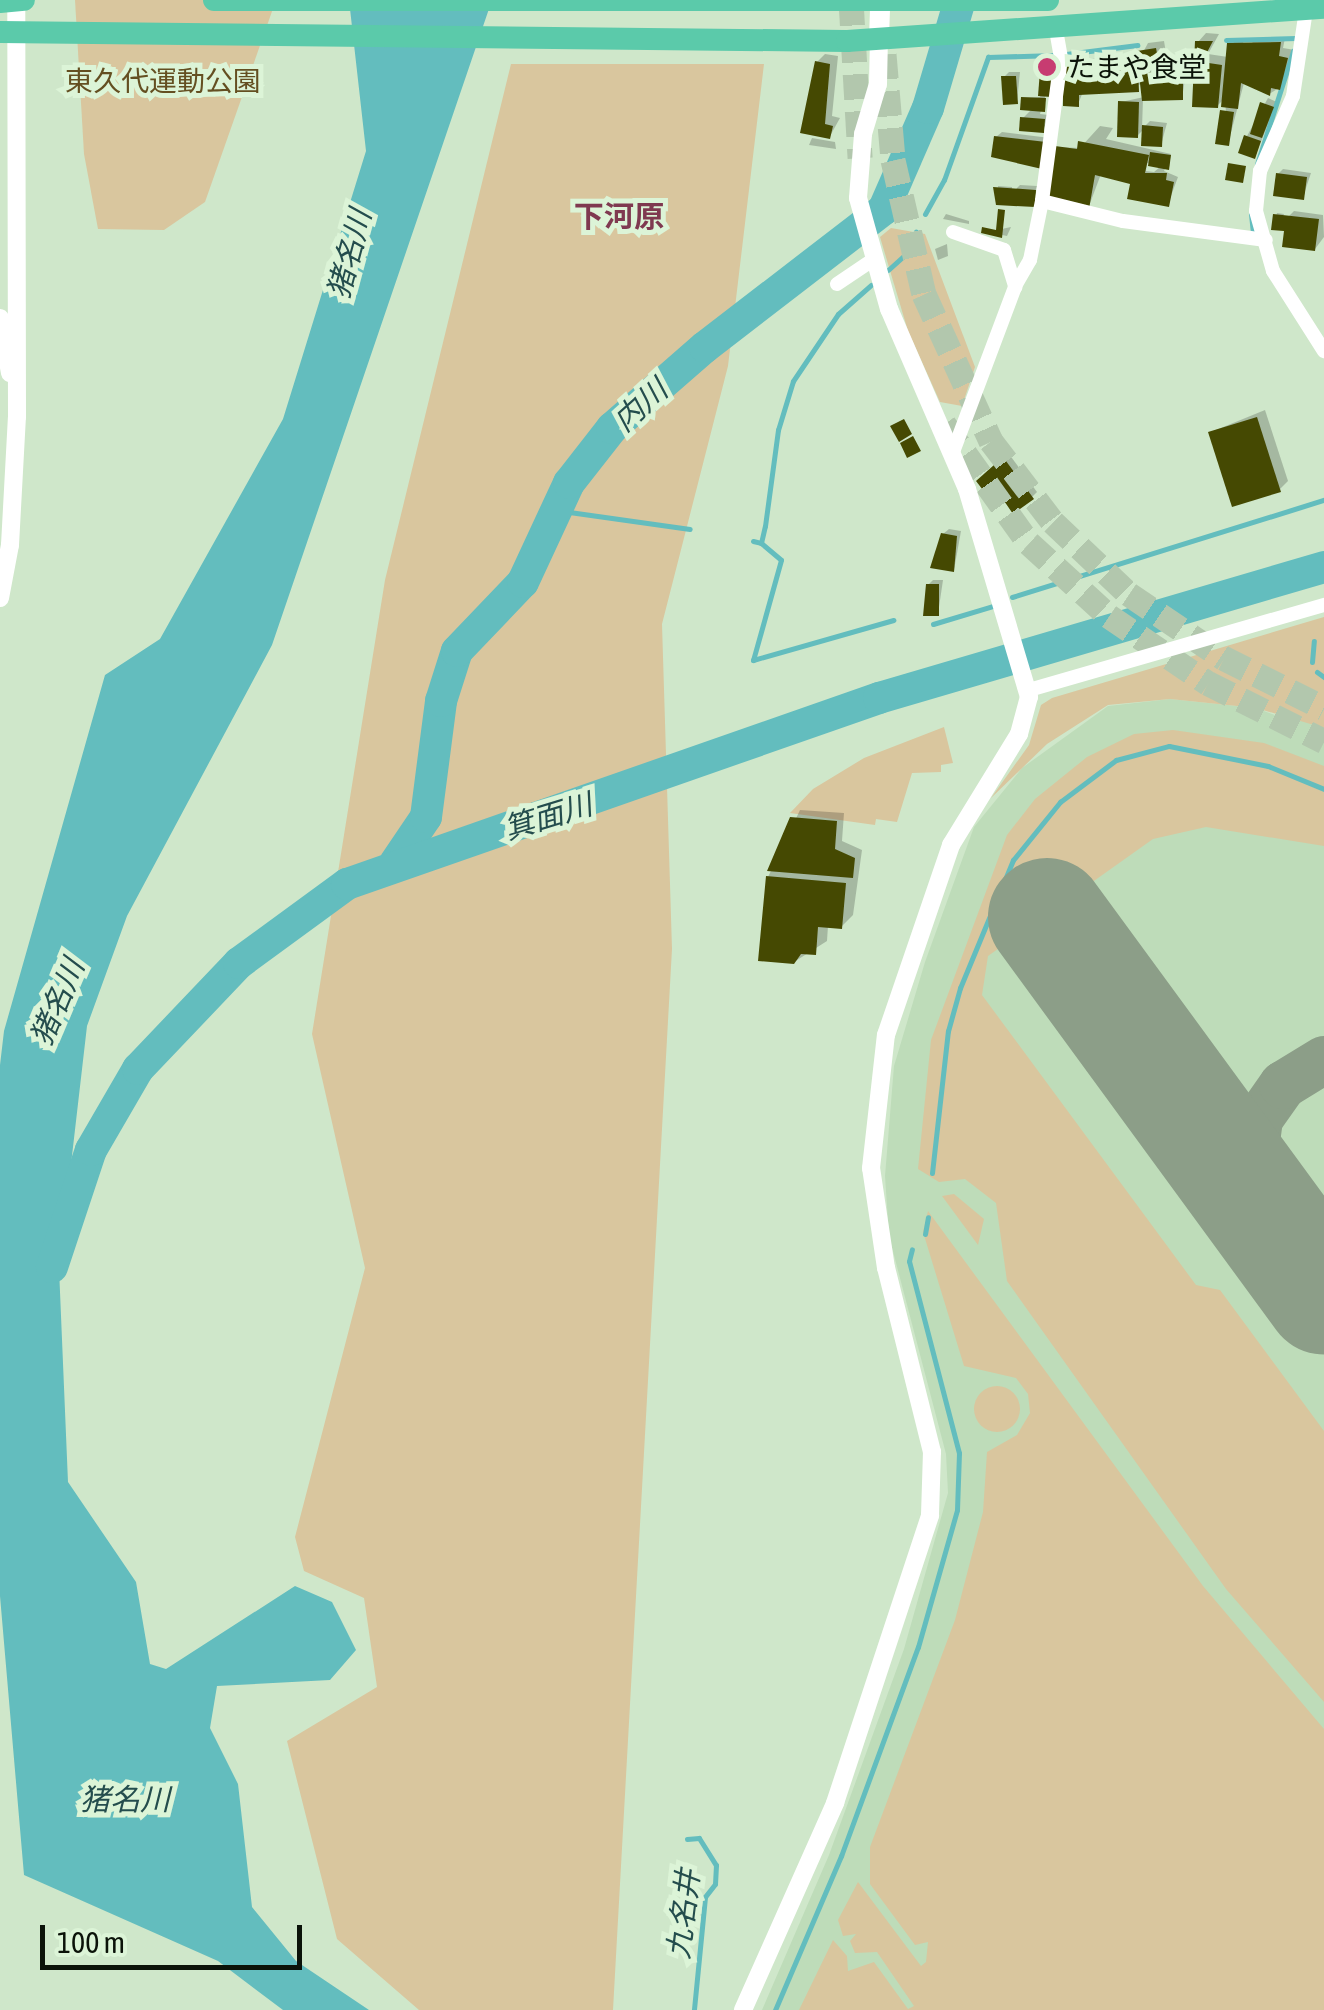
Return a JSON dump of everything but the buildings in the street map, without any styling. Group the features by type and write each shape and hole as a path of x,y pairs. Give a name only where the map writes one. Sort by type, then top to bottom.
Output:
{"highway":[{"path":"0,2 24,0"},
{"path":"214,0 762,4 1048,0"},
{"path":"14,33 879,38 1315,9"}],"main road":[{"path":"879,38 880,1"}],"street":[{"path":"0,598 10,545 18,418 15,0"},
{"path":"916,35 924,1"},
{"path":"1315,9 1293,96 1260,171 1256,210 1273,270 1324,351"},
{"path":"954,452 1014,287 1030,260 1061,58 1056,28"},
{"path":"743,2010 835,1804 930,1515 932,1452 886,1268 871,1168 886,1036 951,844 1019,734 1029,687 954,452 900,336 857,190 863,134 878,84 879,38"},
{"path":"1042,201 1124,221 1266,240"},
{"path":"952,232 1004,250 1014,287"},
{"path":"837,284 873,254"},
{"path":"0,318 18,418"},
{"path":"1029,687 1324,605"}],"shaded area":[{"path":"1170,699 1256,708 1283,718 1287,712 1324,728 1324,2010 762,2010 829,1855 904,1649 948,1493 946,1454 889,1236 885,1176 894,1066 925,962 974,827 1022,768 1108,706"}],"green space":[{"name":"東久代運動公園","path":"75,0 276,0 205,202 164,230 98,229 84,154"},
{"path":"511,64 764,64 728,366 662,624 672,949 613,2010 419,2010 337,1939 287,1741 377,1687 364,1598 304,1571 295,1537 365,1268 312,1034 385,580"},
{"path":"891,228 925,234 975,367 962,406 940,402 908,331 880,237"},
{"path":"1324,617 1324,728 1256,708 1170,699 1108,705 1047,744 991,798 1029,745 1041,705 1052,698"},
{"path":"944,727 953,763 941,765 941,772 912,773 897,822 876,819 875,825 790,813 813,789 864,758"},
{"path":"1173,730 1264,743 1324,766 1324,846 1206,827 1153,839 988,956 982,995 1196,1285 1220,1290 1324,1431 1324,1702 1226,1589 1007,1281 996,1203 965,1179 939,1182 918,1169 931,1040 1007,835 1035,799 1087,757 1134,734"},
{"path":"954,1194 984,1219 978,1245 942,1196"},
{"path":"928,1211 1203,1586 1324,1729 1324,2010 799,2010 833,1940 847,1956 848,1971 874,1962 908,2009 914,2006 877,1952 855,1953 850,1941 856,1934 843,1936 838,1920 858,1882 921,1966 926,1962 928,1942 915,1945 870,1884 870,1847 955,1620 983,1512 987,1452 1017,1435 1030,1413 1028,1394 1016,1378 964,1366 923,1232"},
{"path":"997,1386 1013,1393 1020,1409 1013,1425 997,1432 981,1425 974,1409 981,1393"}],"water":[{"name":"猪名川","path":"349,0 492,0 272,645 127,916 87,1026 59,1268 68,1482 136,1582 150,1664 166,1669 295,1586 332,1602 356,1650 330,1680 217,1686 210,1728 238,1784 252,1907 296,1961 369,2010 283,2010 218,1961 24,1875 0,1596 0,1065 4,1031 105,675 160,639 283,419 366,151"}],"waterway":[{"name":"内川","path":"395,863 426,817 441,701 457,651 523,582 569,483 612,428 705,347 884,209 928,108 960,0"},
{"path":"1226,40 1296,38"},
{"path":"1066,54 1137,45"},
{"path":"1257,164 1293,51"},
{"path":"925,214 944,180 988,57 1055,55"},
{"path":"1251,214 1253,232"},
{"path":"888,270 908,252 916,231"},
{"path":"753,541 761,543 778,430 793,381 838,314 871,285"},
{"path":"1012,597 1324,500"},
{"path":"555,510 690,529"},
{"path":"761,543 781,560 753,660 893,620"},
{"name":"箕面川","path":"52,1267 91,1150 138,1069 239,963 347,884 879,698 1324,567"},
{"path":"933,624 993,606"},
{"path":"1312,662 1314,641"},
{"path":"1317,672 1324,677"},
{"path":"932,1173 948,1031 960,988 1013,860 1060,802 1116,760 1169,746 1268,766 1324,789"},
{"path":"925,1234 928,1217"},
{"path":"775,2010 841,1856 918,1647 957,1510 959,1453 909,1261 912,1249"},
{"name":"九名井","path":"687,1839 699,1838 716,1865 715,1884 705,1897 694,2010"}],"taxiway":[{"path":"1272,1225 1252,1171 1259,1119 1283,1085 1324,1060"}],"runway":[{"path":"1047,917 1324,1296"}],"tunnel":[{"path":"851,0 860,158"},
{"path":"884,54 893,160 924,294 991,441 1053,522 1129,594 1224,658 1324,708"},
{"path":"944,424 1029,543 1109,616 1208,683 1324,741"}],"place":[{"name":"たまや食堂","path":"1047,67"}],"district":[{"name":"下河原","path":"619,216"}]}
